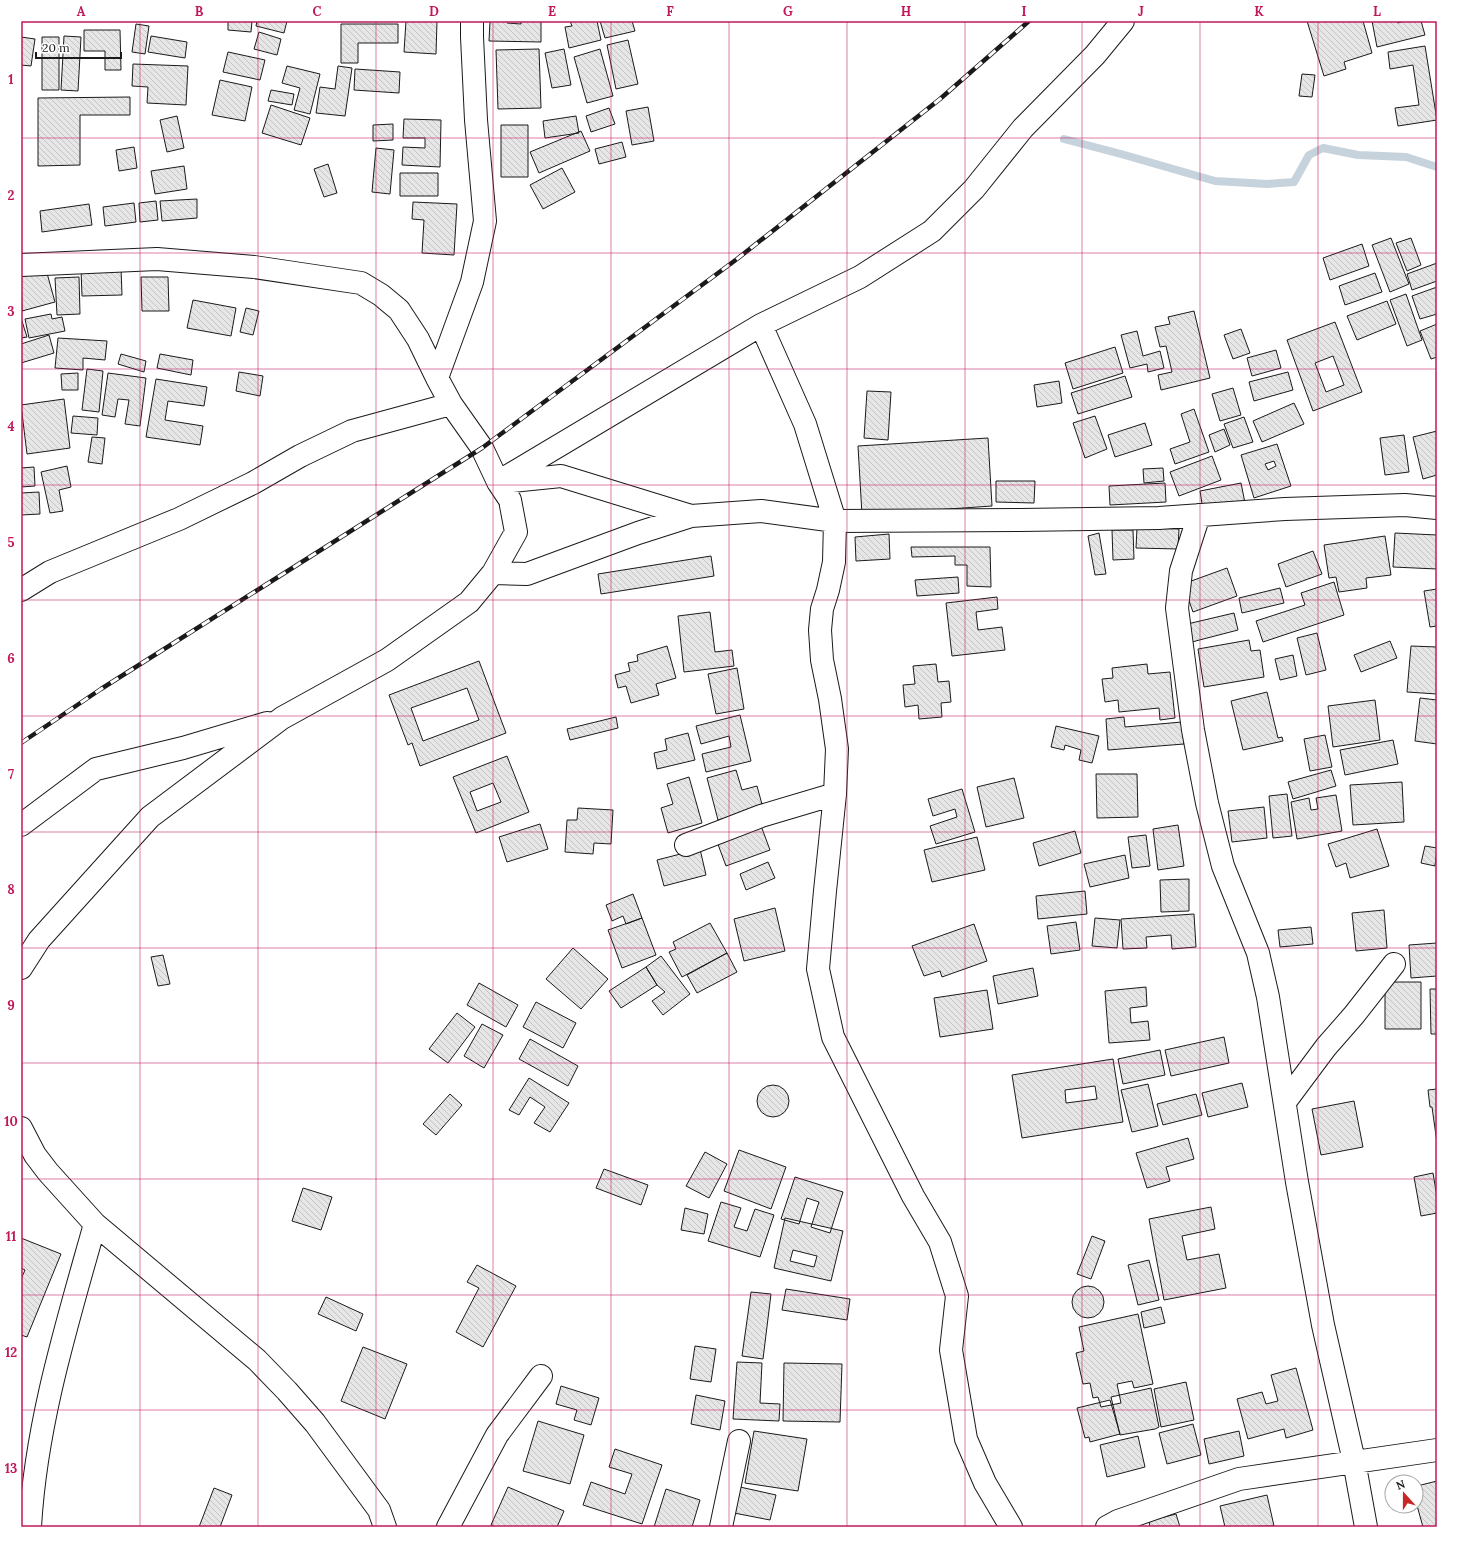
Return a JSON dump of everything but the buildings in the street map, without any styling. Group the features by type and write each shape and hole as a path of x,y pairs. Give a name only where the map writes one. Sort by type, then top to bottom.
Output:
{"street":[{"path":"437,378 472,282 485,221 476,120 472,21"},
{"path":"498,482 761,325 860,277 932,231 974,189 1023,128 1095,55 1123,21"},
{"path":"21,265 157,259 254,267 361,282 381,295 399,310 418,338 451,404 482,448 498,482 510,500 516,532 494,573 469,602 387,660 282,718 150,817 39,940 21,968"},
{"path":"761,325 805,424 835,521 834,562 822,609 820,630 822,660 830,698 837,749 836,794 818,968 833,1037 906,1183 940,1242 957,1296 951,1350 966,1439 985,1483 1011,1527"},
{"path":"21,590 50,572 179,519 253,483 300,456 352,431 451,404"},
{"path":"498,482 561,476 691,516"},
{"path":"494,573 527,574 638,533 691,516 761,511 835,521 1159,518 1285,509 1405,505 1437,508"},
{"path":"1199,515 1181,571 1177,608 1193,730 1206,803 1223,866 1258,953 1268,997 1297,1182 1323,1325 1354,1461 1366,1527"},
{"path":"21,825 96,769 183,748 282,718"},
{"path":"686,845 761,816 836,794"},
{"path":"1284,1102 1326,1047 1354,1015 1394,964"},
{"path":"23,1137 48,1172 95,1224 267,1370 315,1423 382,1519 393,1527"},
{"path":"30,1527 26,1497 50,1390 95,1224"},
{"path":"448,1527 497,1435 541,1376"},
{"path":"721,1527 739,1441"},
{"path":"1107,1527 1118,1521 1239,1479 1437,1450"}],"waterway":[{"path":"1064,139 1215,181 1267,184 1294,182 1309,155 1323,148 1358,155 1406,157 1437,167"}],"railway":[{"path":"21,743 101,689 482,448 737,259 940,99 1029,21"}]}
